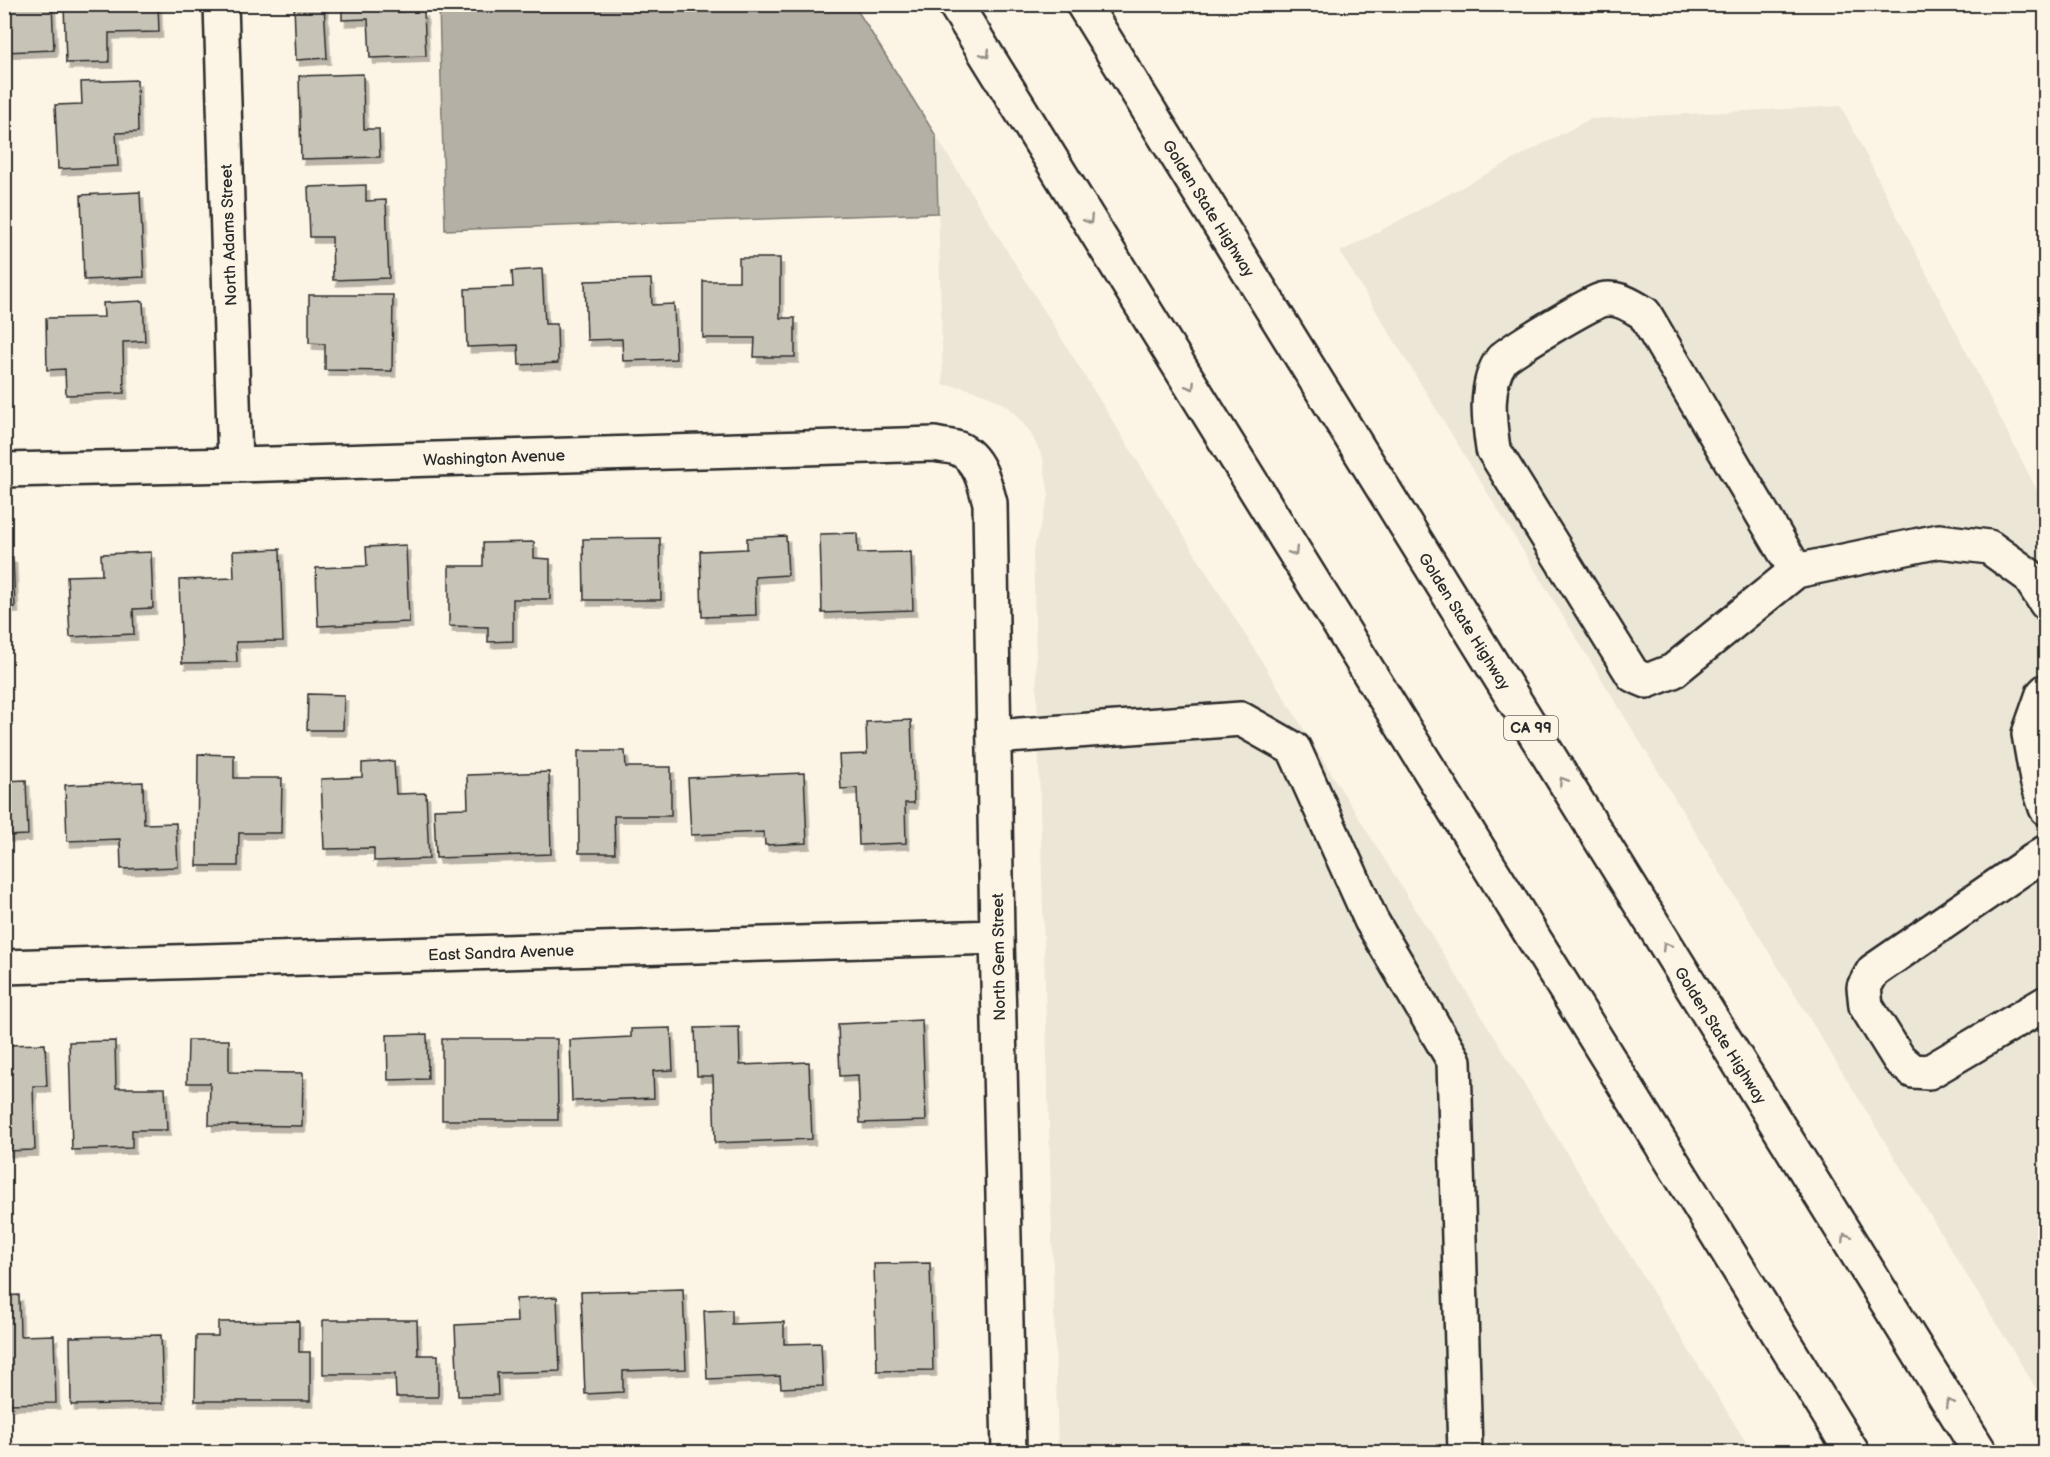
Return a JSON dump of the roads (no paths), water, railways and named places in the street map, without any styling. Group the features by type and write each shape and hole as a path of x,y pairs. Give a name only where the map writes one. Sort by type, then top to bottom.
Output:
{"main road":[{"name":"North Adams Street","path":"221,4 235,465"},
{"path":"955,4 1852,1452"},
{"name":"Golden State Highway","path":"1083,4 1980,1452"},
{"path":"1796,572 1644,313 1620,299 1600,300 1503,357 1493,377 1488,417 1493,449 1633,675 1647,681 1673,671 1796,572 1939,541 1989,547 2028,574 2046,603"},
{"name":"Washington Avenue","path":"4,470 935,444 960,450 976,465"},
{"name":"North Gem Street","path":"976,465 985,483 990,503 1009,1452"},
{"path":"2046,691 2029,734 2037,780 2046,808"},
{"path":"994,737 1241,719 1294,749 1371,920 1454,1061 1465,1452"},
{"path":"2046,852 1873,970 1864,987 1866,1006 1899,1059 1913,1071 1929,1072 2046,1003"},
{"name":"East Sandra Avenue","path":"4,967 997,937"}]}
